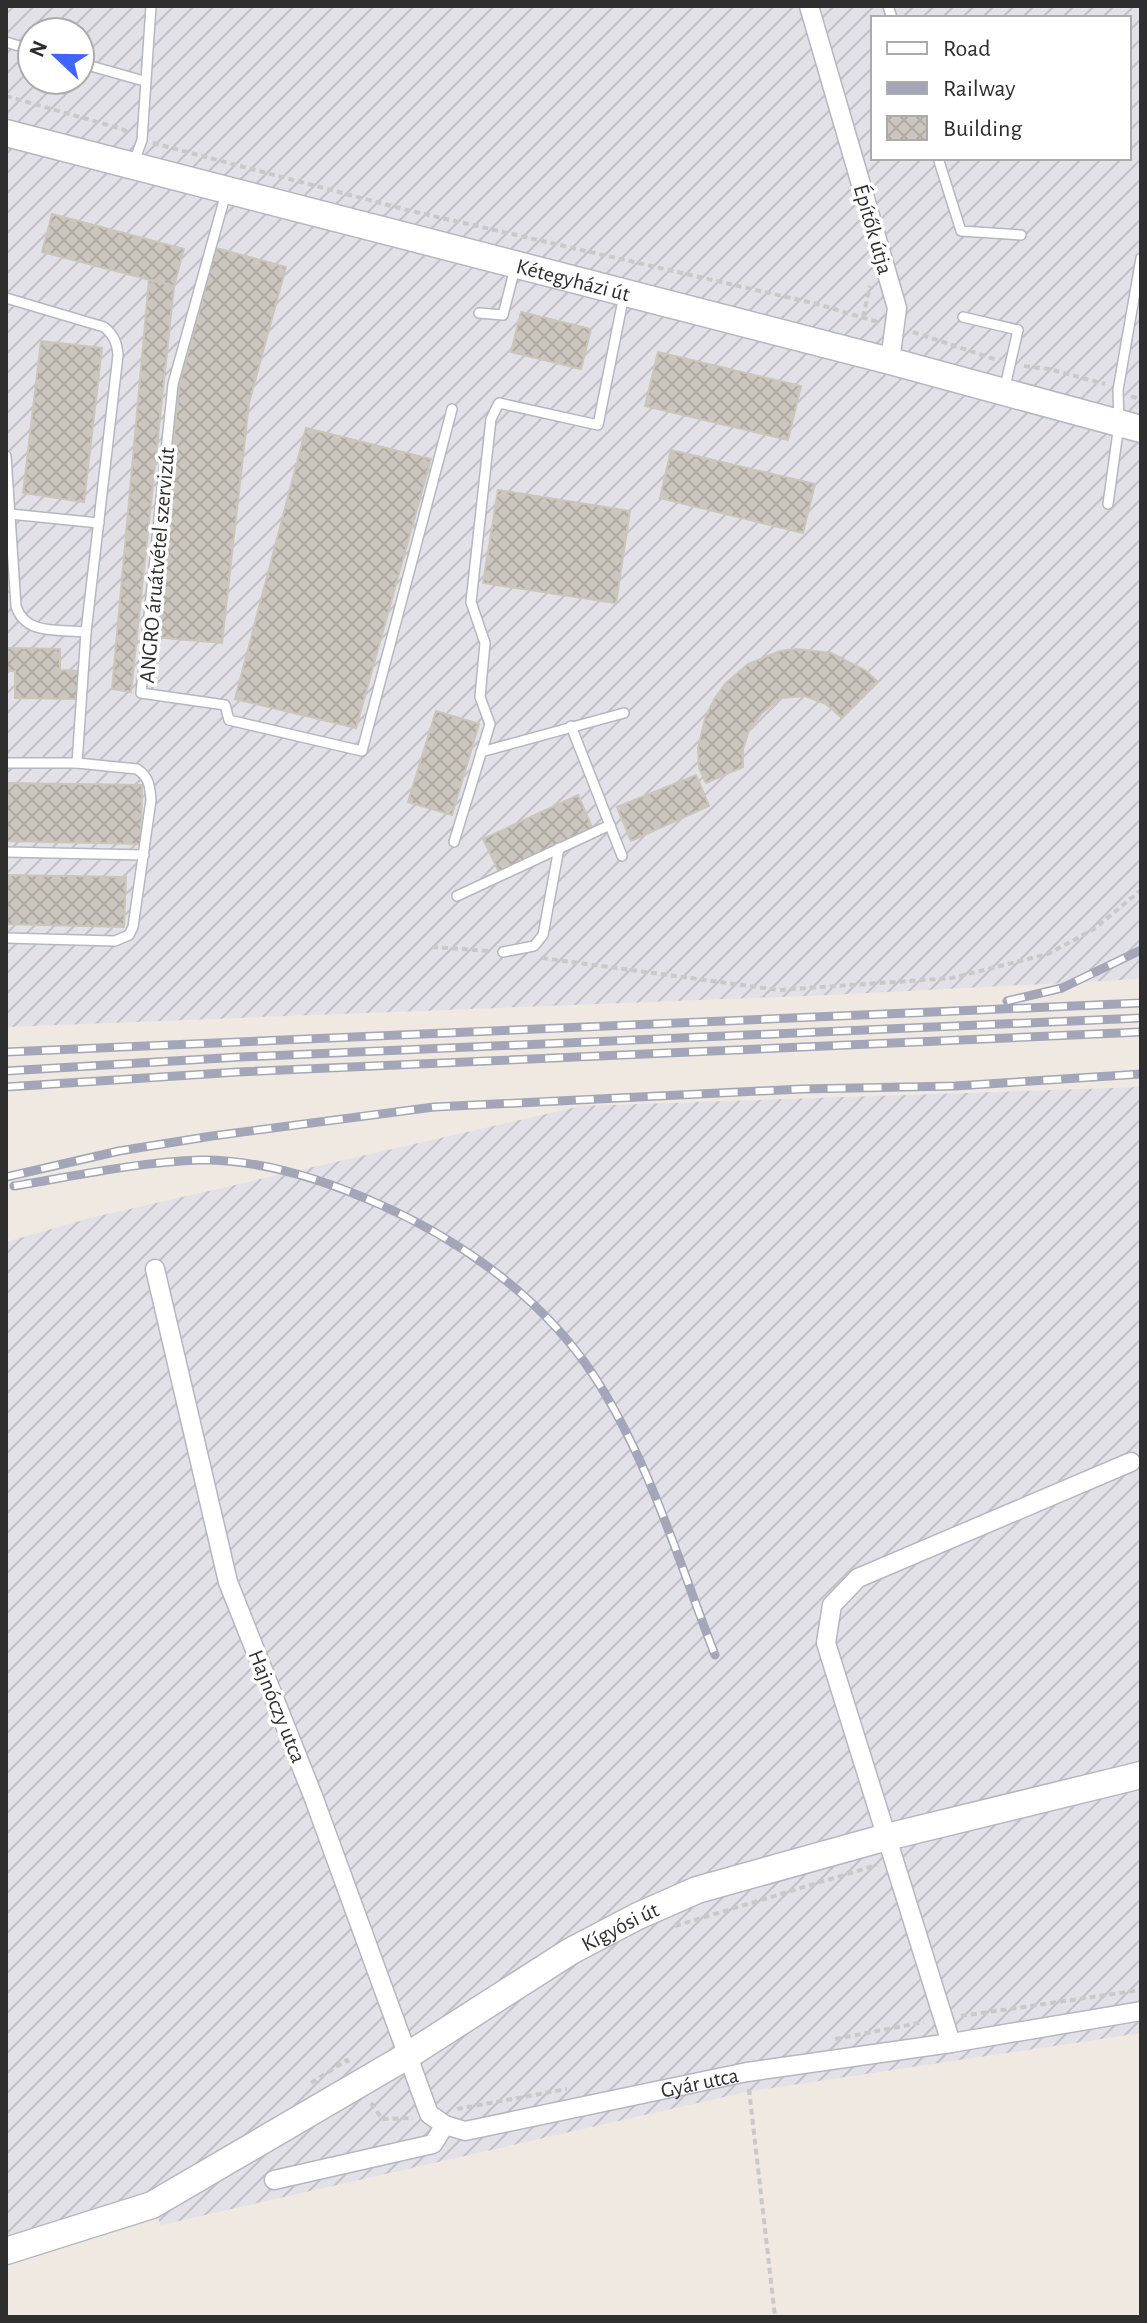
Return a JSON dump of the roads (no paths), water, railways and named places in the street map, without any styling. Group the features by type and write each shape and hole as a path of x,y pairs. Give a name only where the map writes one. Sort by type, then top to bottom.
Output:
{"main road":[{"name":"Kétegyházi út","path":"6,133 1130,426"},
{"name":"Kígyósi út","path":"6,2251 152,2205 371,2095 407,2056 571,1951 697,1890 891,1848 1141,1775"}],"street":[{"name":"Építők útja","path":"809,6 897,308 890,361"},
{"name":"Hajnóczy utca","path":"155,1269 228,1582 313,1796 429,2114 445,2125"},
{"path":"951,2043 826,1643 832,1605 858,1578 1131,1462"},
{"name":"Gyár utca","path":"445,2125 465,2131 747,2072 951,2043 1141,2011"},
{"path":"274,2180 433,2144 445,2125"}],"lane":[{"path":"132,165 142,140 151,6"},
{"path":"96,68 144,81"},
{"path":"939,160 961,231 1021,235"},
{"name":"ANGRO áruátvétel szervizút","path":"227,190 173,384 141,693 225,705 229,720 362,751 452,409"},
{"path":"1108,504 1130,426 1118,390 1141,258"},
{"path":"479,313 503,315 516,264"},
{"path":"454,842 490,724 480,697 485,643 471,602 491,419 499,403 598,425 625,292"},
{"path":"6,298 104,327 112,333 117,344 86,632 77,763"},
{"path":"963,317 1018,330 1004,391"},
{"path":"6,456 18,616 30,627 86,632"},
{"path":"10,514 99,523"},
{"path":"481,752 624,713"},
{"path":"571,726 622,856"},
{"path":"6,763 128,767 145,774 150,783 151,800 133,927 122,939 6,938"},
{"path":"457,896 610,825"},
{"path":"503,952 534,946 543,935 559,848"},
{"path":"6,852 144,855"}],"railway":[{"path":"1007,1001 1062,988 1141,950"},
{"path":"6,1052 1141,1003"},
{"path":"6,1071 240,1057 1141,1018"},
{"path":"6,1087 238,1072 1141,1032"},
{"path":"6,1177 119,1151 434,1107 802,1089 955,1086 1141,1074"},
{"path":"14,1186 153,1164 200,1160 247,1163 293,1173 360,1196 411,1219 470,1254 525,1296 572,1346 592,1373 646,1475 715,1655"}]}
